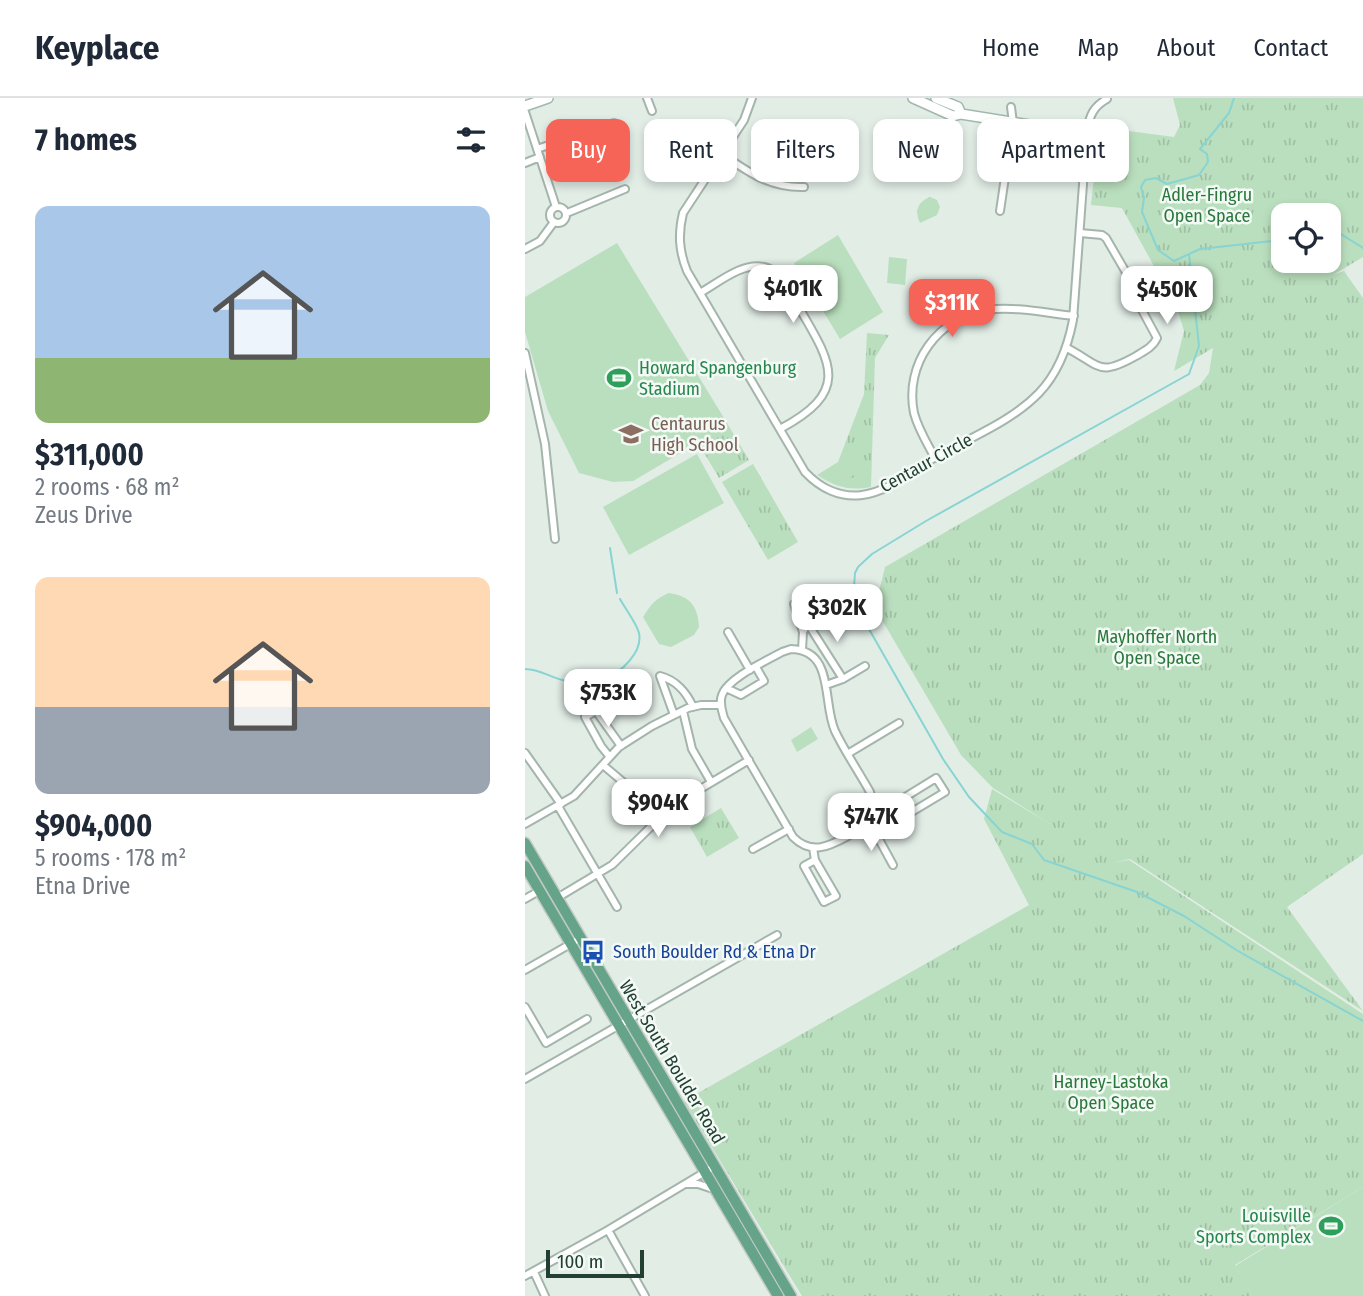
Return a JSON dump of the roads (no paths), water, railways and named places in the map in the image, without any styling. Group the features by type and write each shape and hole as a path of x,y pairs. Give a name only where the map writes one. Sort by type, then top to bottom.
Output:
{"main road":[{"name":"West South Boulder Road","path":"525,843 791,1296"},
{"name":"West South Boulder Road","path":"525,866 778,1296"}],"street":[{"path":"525,106 548,98"},
{"path":"647,98 652,111"},
{"name":"Centaur Circle","path":"737,131 752,98"},
{"path":"913,98 953,116 961,114 990,119"},
{"path":"936,98 958,107 961,114"},
{"path":"1090,119 1096,105 1107,99"},
{"path":"1011,107 1012,119"},
{"path":"525,112 556,207"},
{"path":"537,149 546,146"},
{"path":"525,163 540,157"},
{"path":"737,164 757,178 789,187 804,187"},
{"name":"Centaur Circle","path":"702,182 688,202 679,228 681,257 805,471 825,488 838,493 864,495 878,491 935,458 1024,405 1040,392 1067,348 1074,316 1083,182"},
{"path":"1000,211 1004,182"},
{"path":"567,213 625,190"},
{"path":"556,207 561,207 567,213"},
{"path":"554,222 550,213 556,207"},
{"path":"554,222 565,221 567,213"},
{"path":"525,249 540,241 554,222"},
{"path":"1067,348 1107,369 1118,366 1153,345 1157,338 1135,298 1131,281 1106,238 1102,235 1080,233"},
{"path":"700,293 743,268 765,267 779,275 815,334 826,355 828,368 824,391 809,412 780,429"},
{"path":"935,458 918,426 912,395 918,363 939,332 960,318 984,310 1074,316"},
{"path":"525,353 545,444 555,539"},
{"path":"794,604 803,632 802,650"},
{"path":"803,632 808,624 843,679"},
{"path":"726,688 741,695 764,681 728,632"},
{"path":"802,650 816,659 822,668 831,719 870,792 874,806 865,825 829,847 813,848 800,844 793,837 724,718 720,705 726,688 753,669 782,652 802,650"},
{"path":"826,685 865,666"},
{"path":"674,715 660,676 668,678 686,693 692,749 711,782"},
{"path":"525,824 574,796 621,746 688,709 720,705"},
{"path":"610,756 601,746 585,717 596,710 621,746"},
{"path":"849,753 899,723"},
{"path":"525,753 560,805 617,907"},
{"path":"557,898 612,865 673,806 749,760"},
{"path":"603,765 636,793 654,824"},
{"path":"874,806 902,799 936,778 945,792 910,813 902,799"},
{"path":"865,825 875,832 894,865"},
{"path":"753,849 789,829"},
{"path":"813,848 815,860 837,896 824,902 804,866 815,860"},
{"path":"525,899 539,891"},
{"path":"525,1079 777,936"},
{"path":"525,970 581,938"},
{"path":"525,1007 546,1043 587,1019"},
{"path":"525,1276 715,1166"},
{"path":"684,1184 698,1184 716,1190"},
{"path":"608,1230 645,1296"},
{"path":"534,1272 545,1296"}],"waterway":[{"path":"1234,98 1229,113 1200,149 1207,154 1208,162 1199,175 1167,184 1156,178 1145,180 1141,187 1144,198 1142,212 1158,250 1174,261 1200,249 1271,241"},
{"path":"1341,234 1363,248"},
{"path":"1189,254 1199,346 1189,374 872,554 855,573 853,601 943,759 969,797 1002,832 1032,844 1044,860 1137,892 1184,916 1238,951 1363,1021"},
{"path":"610,548 617,593"},
{"path":"525,669 576,682 600,679 618,672 634,654 639,640 636,625 620,599"}],"place":[{"name":"Howard Spangenburg Stadium","path":"619,378"},
{"name":"Centaurus High School","path":"631,434"},
{"name":"South Boulder Rd & Etna Dr","path":"593,952"},
{"name":"Louisville Sports Complex","path":"1331,1226"}],"park label":[{"name":"Adler-Fingru Open Space","path":"1207,205"},
{"name":"Mayhoffer North Open Space","path":"1157,647"},
{"name":"Harney-Lastoka Open Space","path":"1111,1092"}]}
